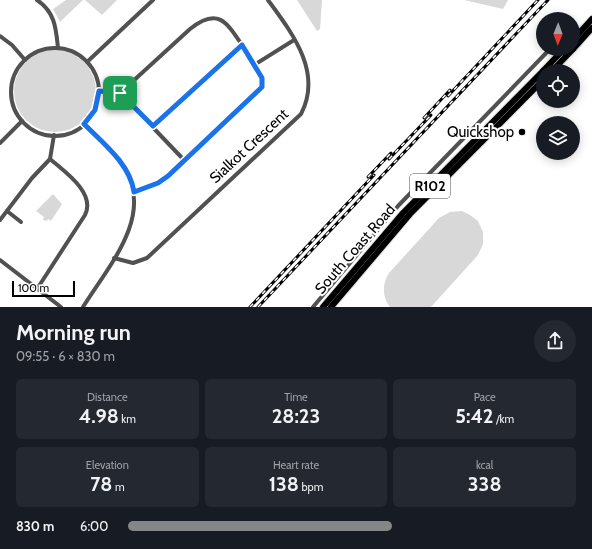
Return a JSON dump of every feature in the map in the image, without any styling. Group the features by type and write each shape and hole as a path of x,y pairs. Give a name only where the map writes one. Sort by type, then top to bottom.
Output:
{"main road":[{"path":"581,31 592,19"},
{"path":"580,41 592,28"},
{"name":"South Coast Road","path":"550,64 557,56"},
{"path":"559,64 566,56"},
{"name":"South Coast Road","path":"323,307 402,213 536,78"},
{"name":"South Coast Road","path":"331,307 410,214 536,87"}],"street":[{"path":"37,0 48,9 53,17 56,25 58,48"},
{"path":"87,62 153,0"},
{"name":"Sialkot Crescent","path":"114,258 131,263 140,262 147,258 301,114 308,98 310,83 307,66 294,40 268,0"},
{"path":"120,93 190,29 204,19 213,18 223,20 230,27 263,80 262,87 158,183 134,192"},
{"path":"0,36 12,45 25,60"},
{"path":"254,65 294,40"},
{"path":"153,126 242,45"},
{"path":"58,48 71,51 87,62 94,73 99,91 95,110 84,124 67,134 54,135 35,131 22,121 13,106 11,88 16,71 25,60 42,50 58,48"},
{"path":"313,307 398,206 543,56"},
{"path":"99,91 120,93 184,160"},
{"path":"0,143 22,121"},
{"path":"83,307 114,258 132,225 134,212 134,192 130,180 122,166 84,124"},
{"path":"0,220 32,178 50,159 54,135"},
{"path":"37,289 88,208 85,194 50,159"},
{"path":"7,211 21,222"},
{"path":"0,260 61,307"}],"shaded area":[{"path":"66,0 83,0 60,22 53,9"},
{"path":"85,0 117,0 102,15"},
{"path":"297,0 322,0 320,29 317,31"},
{"path":"464,0 508,0 503,9"},
{"path":"55,50 71,53 84,62 93,75 96,91 93,107 84,120 71,129 55,132 39,129 26,120 17,107 14,91 17,75 26,62 39,53"},
{"path":"53,194 62,204 51,221 48,219 47,221 43,220 44,217 36,211"},
{"path":"462,211 478,221 483,232 483,244 478,255 431,307 390,307 384,295 384,286 389,273 439,218 450,212"}],"railway":[{"path":"448,96 538,0"},
{"path":"258,307 548,0"},
{"path":"424,118 450,90"},
{"path":"389,159 431,115"},
{"path":"368,177 391,153"},
{"path":"250,307 374,175"}],"place":[{"name":"Quickshop","path":"522,132"}],"route":[{"path":"242,45 263,82 262,87 255,95 168,176 158,183 134,192 126,171 108,148 84,124 95,110 99,91 120,93 153,126 242,45"}]}
